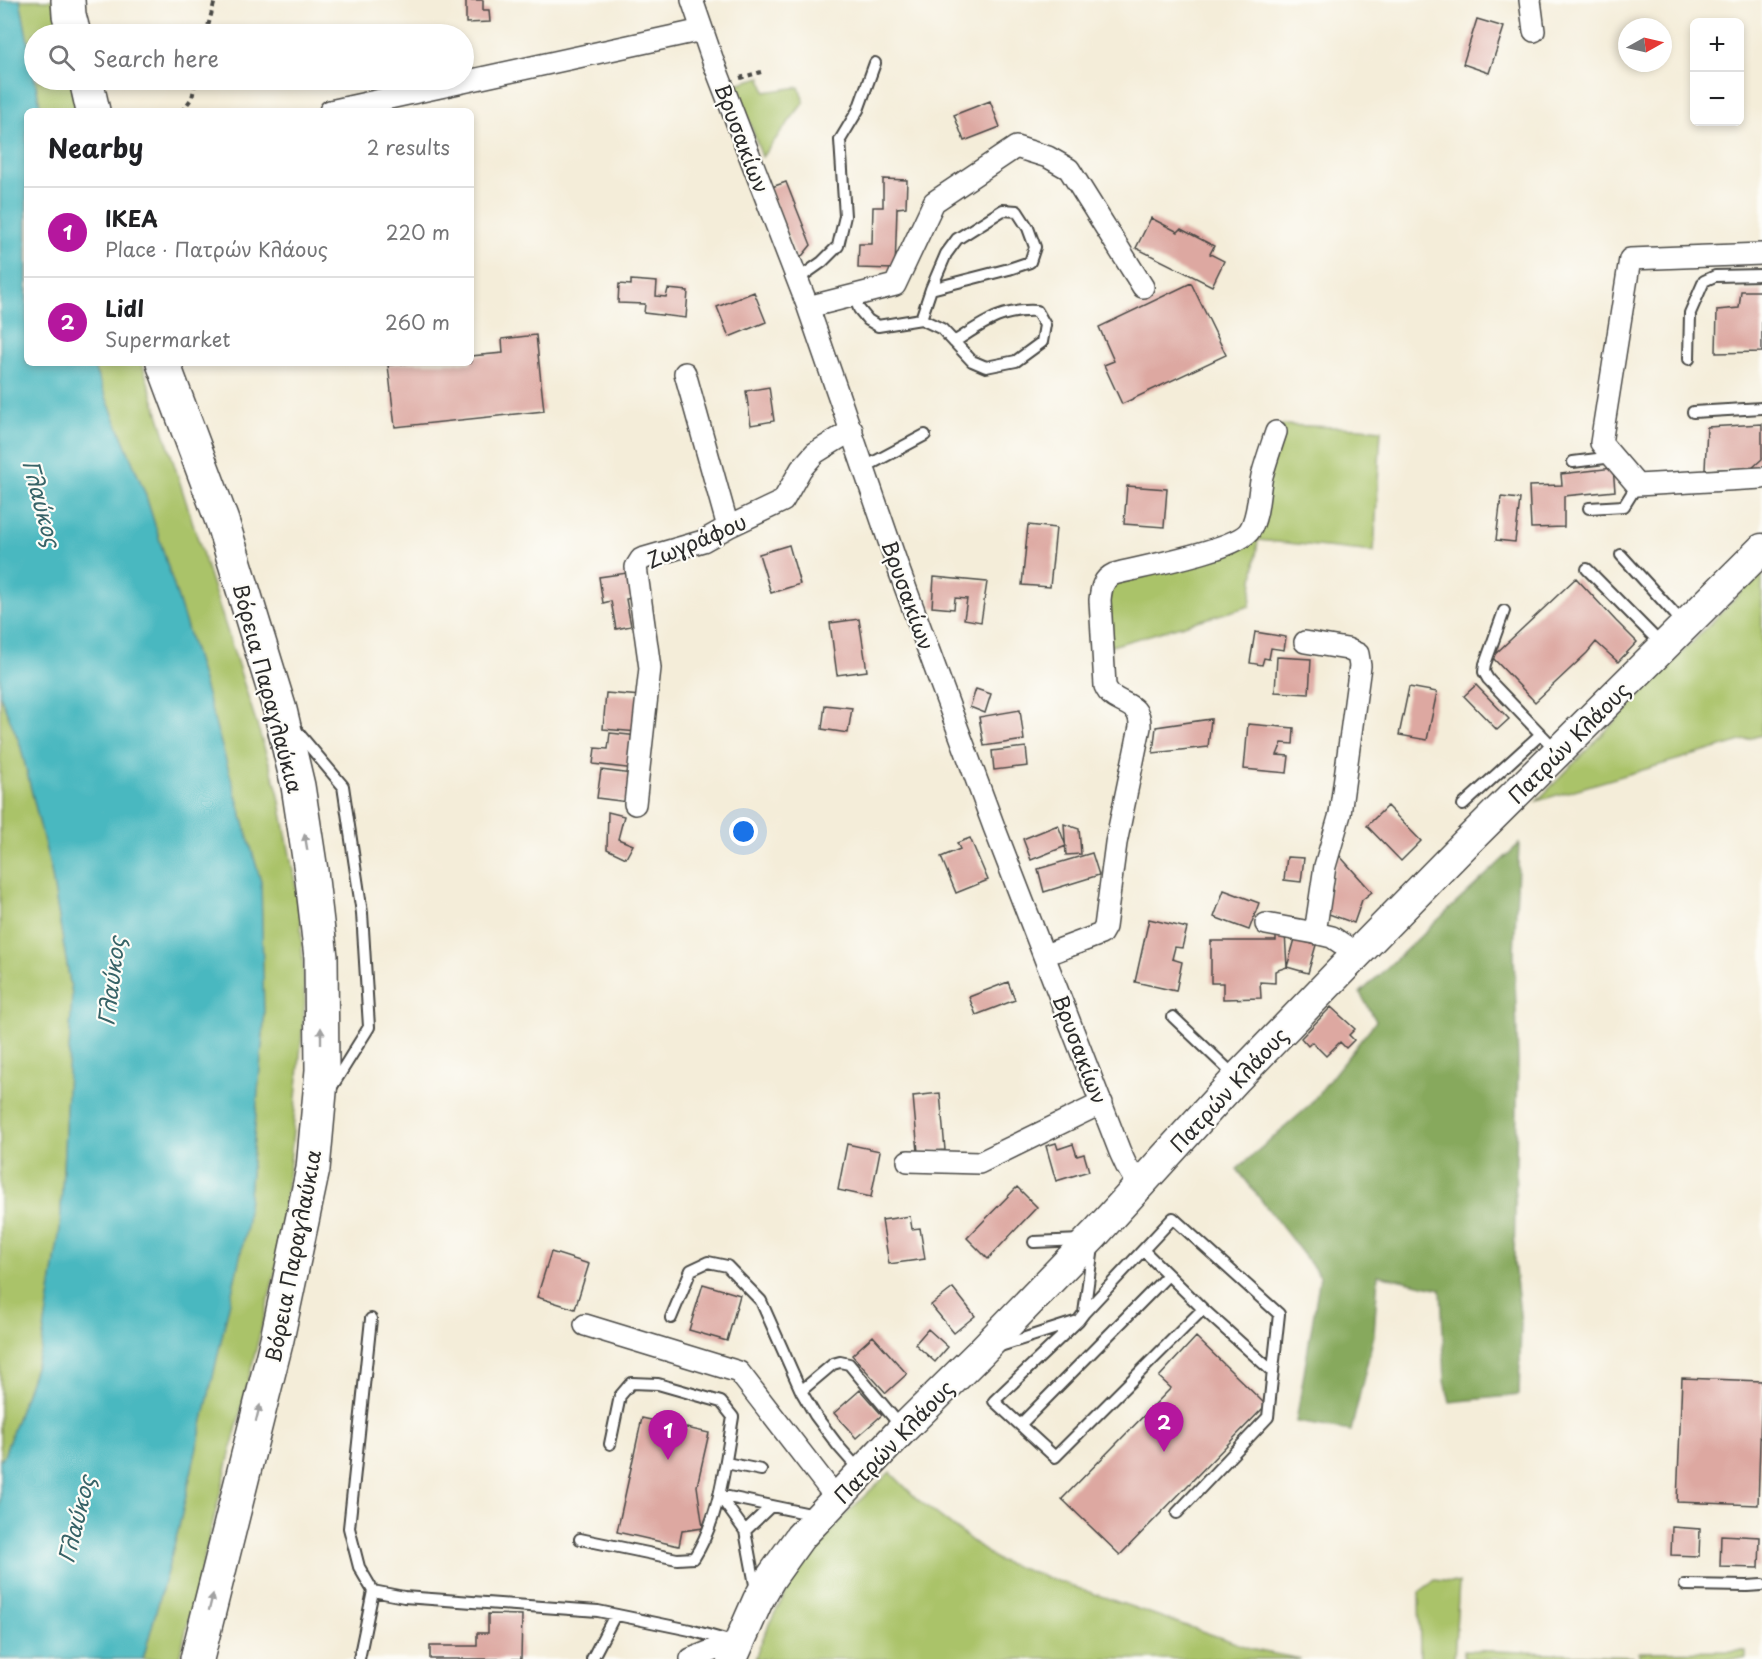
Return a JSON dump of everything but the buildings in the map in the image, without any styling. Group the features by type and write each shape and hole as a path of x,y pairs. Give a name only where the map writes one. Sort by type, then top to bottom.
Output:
{"main road":[{"path":"88,90 92,108"},
{"name":"Βόρεια Παραγλαύκια","path":"164,366 222,521 280,710 298,786 321,957 322,1070 313,1169 282,1316 197,1659"},
{"name":"Πατρών Κλάους","path":"735,1651 758,1600 800,1537 1091,1237 1237,1078 1357,954 1550,743 1665,647 1762,549"}],"street":[{"name":"Βρυσακίων","path":"692,0 798,279 941,684 1126,1165 1138,1185"},
{"path":"1530,0 1534,31"},
{"path":"474,80 702,30"},
{"path":"344,108 426,90"},
{"path":"808,307 895,285 934,202 1016,147 1048,157 1069,169 1143,287"},
{"path":"1762,254 1630,259 1601,443 1637,485 1762,477"},
{"path":"685,373 728,527"},
{"name":"Ζωγράφου","path":"635,804 650,668 636,567 641,559 703,541 783,501 801,469 815,453 852,430"},
{"path":"1045,955 1101,934 1106,927 1116,843 1140,727 1136,709 1112,696 1105,686 1100,600 1102,586 1107,578 1114,574 1213,549 1246,536 1254,521 1263,476 1276,432"},
{"path":"1305,642 1347,649 1358,654 1360,666 1340,814 1325,866 1315,933"},
{"path":"1266,924 1332,937 1357,954"},
{"path":"908,1161 979,1163 1102,1103"},
{"path":"585,1325 739,1372 829,1507"},
{"path":"691,1659 721,1647 735,1651"}],"lane":[{"path":"798,279 822,262 838,246 845,216 840,140 858,111 875,63"},
{"path":"921,319 932,289 946,255 957,238 1003,210 1017,211 1028,228 1035,247 1030,262 932,289"},
{"path":"1689,359 1690,313 1704,281 1715,276 1762,275"},
{"path":"854,295 859,309 868,320 878,326 921,319 942,329 954,342 972,361 986,367 1016,361 1042,342 1045,325 1037,311 1019,310 995,317 954,342"},
{"path":"1693,412 1762,408"},
{"path":"865,467 925,435"},
{"path":"1573,462 1613,457"},
{"path":"1589,508 1624,506 1637,485"},
{"path":"1621,555 1686,626"},
{"path":"1587,569 1665,647"},
{"path":"1463,805 1550,743 1488,679 1484,672 1504,612"},
{"path":"280,710 343,786 362,913 369,1027 318,1108"},
{"path":"1173,1017 1237,1078"},
{"path":"1177,1513 1268,1417 1279,1314 1173,1218 1081,1317 994,1401 1055,1457 1203,1309"},
{"path":"1034,1242 1091,1237 1081,1317"},
{"path":"1143,1250 1203,1309 1273,1372"},
{"path":"671,1318 691,1270 708,1262 727,1266 761,1301 801,1391 815,1415 839,1448 862,1473"},
{"path":"1020,1425 1168,1275"},
{"path":"980,1353 1081,1317"},
{"path":"359,1659 373,1591 358,1567 349,1528 371,1320"},
{"path":"801,1391 833,1365 840,1362 849,1364 903,1429"},
{"path":"580,1539 677,1559 694,1557 704,1541 719,1495 733,1418 721,1402 658,1384 631,1383 620,1396 610,1444"},
{"path":"726,1463 761,1470"},
{"path":"719,1495 771,1506 829,1507"},
{"path":"719,1495 745,1531 758,1600"},
{"path":"745,1531 771,1506"},
{"path":"1685,1585 1762,1585"},
{"path":"373,1591 404,1597 598,1611 690,1630 735,1651"},
{"path":"592,1659 615,1615"}],"path":[{"path":"209,24 215,0"},
{"path":"184,108 192,98 194,90"}],"green space":[{"path":"20,0 73,0 76,24 25,24"},
{"path":"761,77 765,92 799,87 804,102 762,157 736,84"},
{"path":"37,90 85,90 88,108 40,108"},
{"path":"93,366 143,366 278,791 300,908 305,1002 290,1163 276,1269 179,1659 143,1659 178,1531 246,1230 264,1022 261,882 196,657 145,493"},
{"path":"1282,425 1381,430 1374,552 1258,540 1250,606 1108,647 1109,580 1252,536"},
{"path":"1762,571 1762,735 1537,801"},
{"path":"0,695 20,744 51,870 72,994 60,1229 41,1350 4,1456 0,1461"},
{"path":"1519,844 1514,954 1518,1060 1514,1261 1521,1323 1519,1395 1450,1402 1445,1381 1441,1289 1378,1275 1374,1335 1351,1431 1296,1422 1320,1276 1237,1169 1308,1107 1376,1021 1360,993"},
{"path":"890,1472 917,1499 997,1560 1259,1651 1301,1659 755,1659 780,1603 814,1552 864,1496"},
{"path":"1435,1580 1459,1583 1454,1659 1420,1659 1419,1592"},
{"path":"1464,1650 1633,1656 1632,1659 1464,1659"},
{"path":"1746,1651 1746,1659 1639,1659 1639,1652"}],"water":[{"name":"Γλαύκος","path":"0,0 20,0 25,24 24,90 37,90 40,108 24,108 24,366 93,366 145,493 196,657 261,882 264,1022 246,1230 178,1531 143,1659 0,1659 0,1461 4,1456 41,1350 60,1229 72,994 51,870 20,744 0,695"}],"place":[{"name":"Lidl","path":"1164,1452"},
{"name":"IKEA","path":"668,1460"}]}
